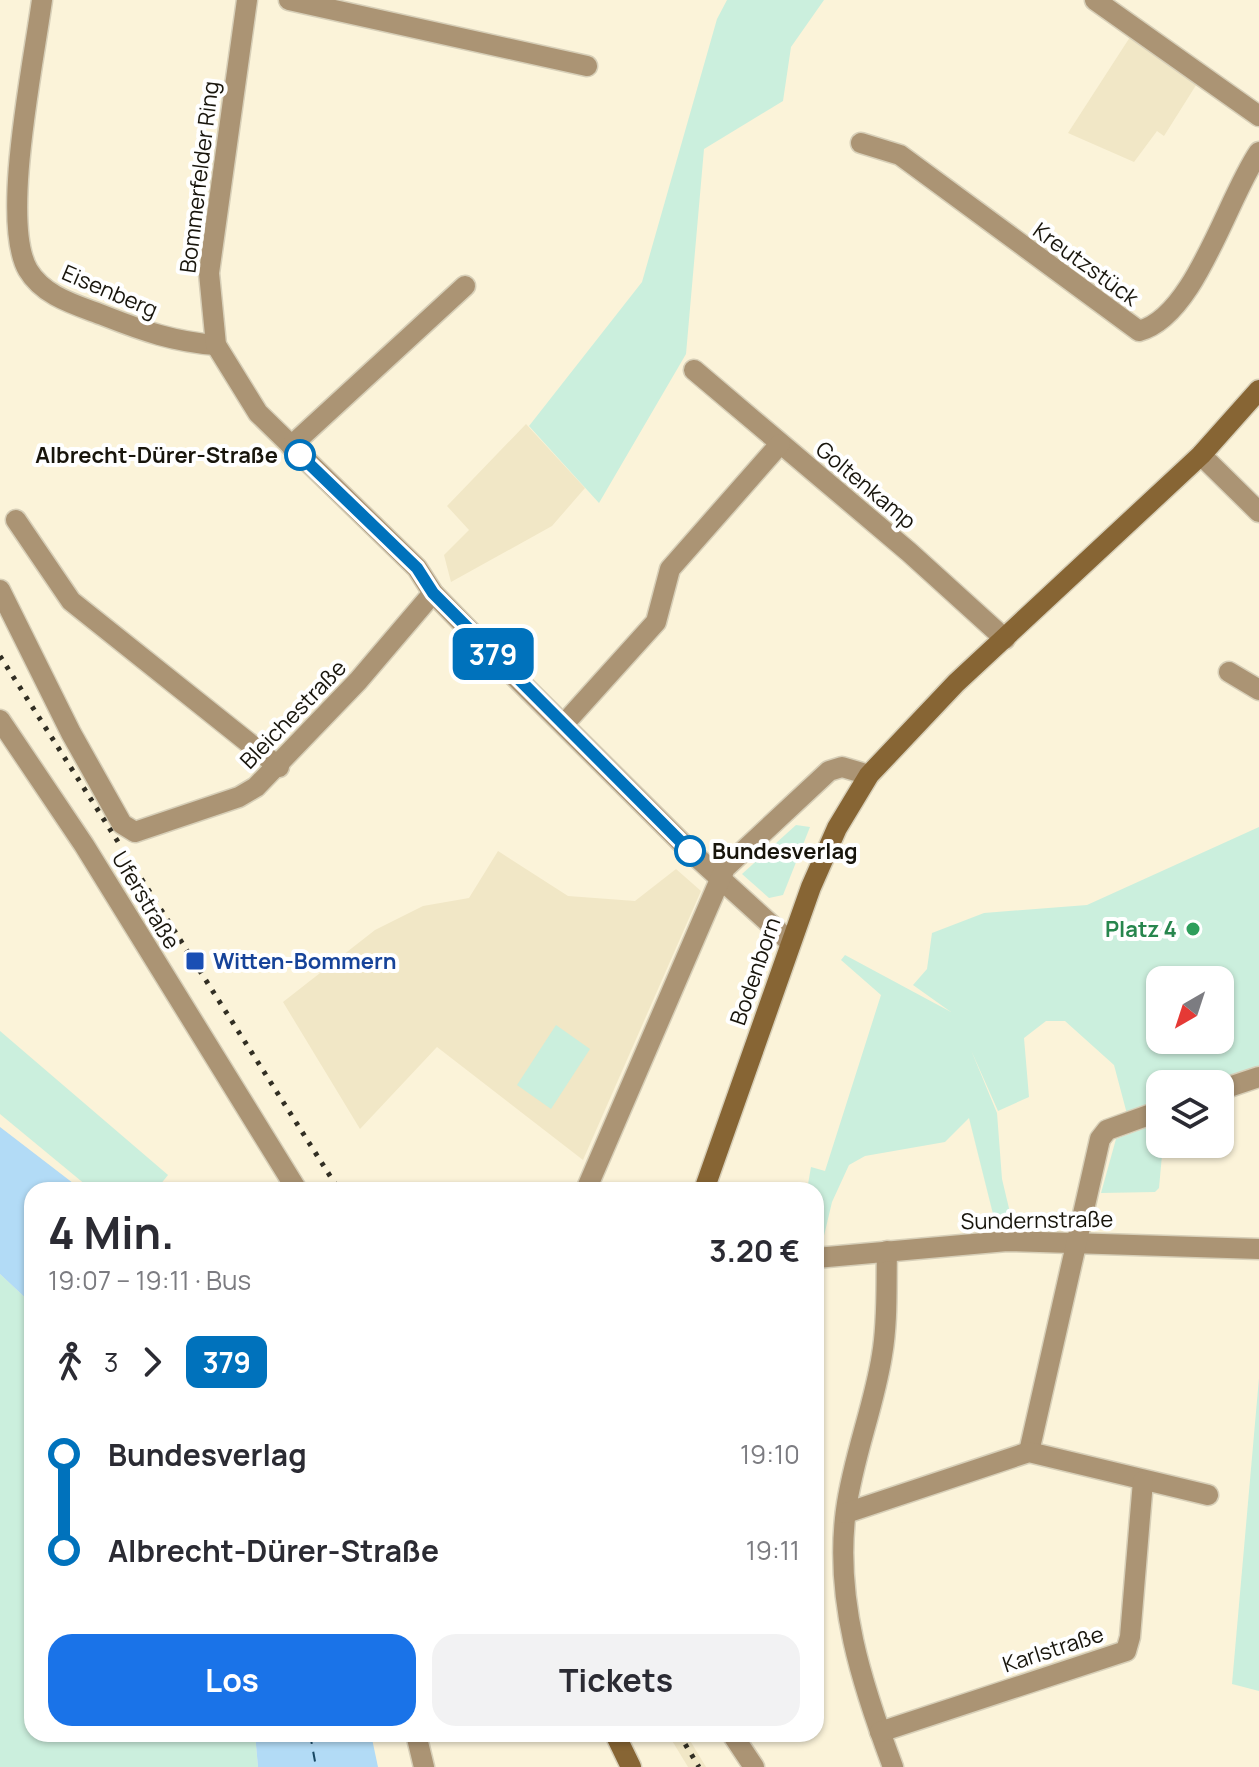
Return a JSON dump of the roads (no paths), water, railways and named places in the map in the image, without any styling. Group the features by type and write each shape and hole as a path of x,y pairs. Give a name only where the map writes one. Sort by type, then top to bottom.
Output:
{"main road":[{"name":"Bodenborn","path":"707,1182 790,942 826,849 869,775 897,743 1201,455 1259,390"},
{"path":"619,1742 631,1767"}],"street":[{"name":"Eisenberg","path":"42,0 14,207 19,252 28,271 42,288 78,306 164,339 216,345"},
{"name":"Bommerfelder Ring","path":"247,0 209,273 216,345 246,398 417,568 433,593 690,851 790,942"},
{"path":"289,0 587,66"},
{"path":"1095,0 1259,116"},
{"name":"Kreutzstück","path":"861,143 900,155 1139,331 1150,328 1180,302 1248,167 1259,152"},
{"path":"291,446 465,286"},
{"name":"Goltenkamp","path":"694,370 1005,639"},
{"path":"564,724 656,622 670,569 780,444"},
{"path":"1201,455 1259,512"},
{"path":"16,520 71,601 279,767"},
{"name":"Bleichestraße","path":"3,600 71,733 129,831 143,830 239,797 279,767 433,593"},
{"path":"1229,672 1259,690"},
{"name":"Uferstraße","path":"0,720 84,845 292,1182"},
{"path":"589,1182 733,858 829,771 842,767 869,775"},
{"path":"1234,1085 1259,1077"},
{"path":"1029,1452 1100,1139 1107,1130 1146,1116"},
{"name":"Sundernstraße","path":"824,1257 1007,1241 1075,1240 1259,1249"},
{"path":"887,1251 882,1356 858,1443 846,1513 844,1574 857,1661 893,1767"},
{"path":"846,1513 1029,1452 1208,1495"},
{"name":"Karlstraße","path":"880,1732 1126,1651 1130,1637 1143,1481"},
{"path":"418,1742 424,1767"},
{"path":"737,1742 754,1767"}],"water":[{"path":"0,1127 72,1182 24,1182 24,1296 0,1274"},
{"path":"256,1742 373,1742 378,1767 258,1767"}],"railway":[{"path":"0,656 334,1182"},
{"path":"684,1742 699,1767"}],"place":[{"name":"Albrecht-Dürer-Straße","path":"300,455"},
{"name":"Bundesverlag","path":"690,851"},
{"name":"Platz 4","path":"1193,929"},
{"name":"Witten-Bommern","path":"195,961"}]}
